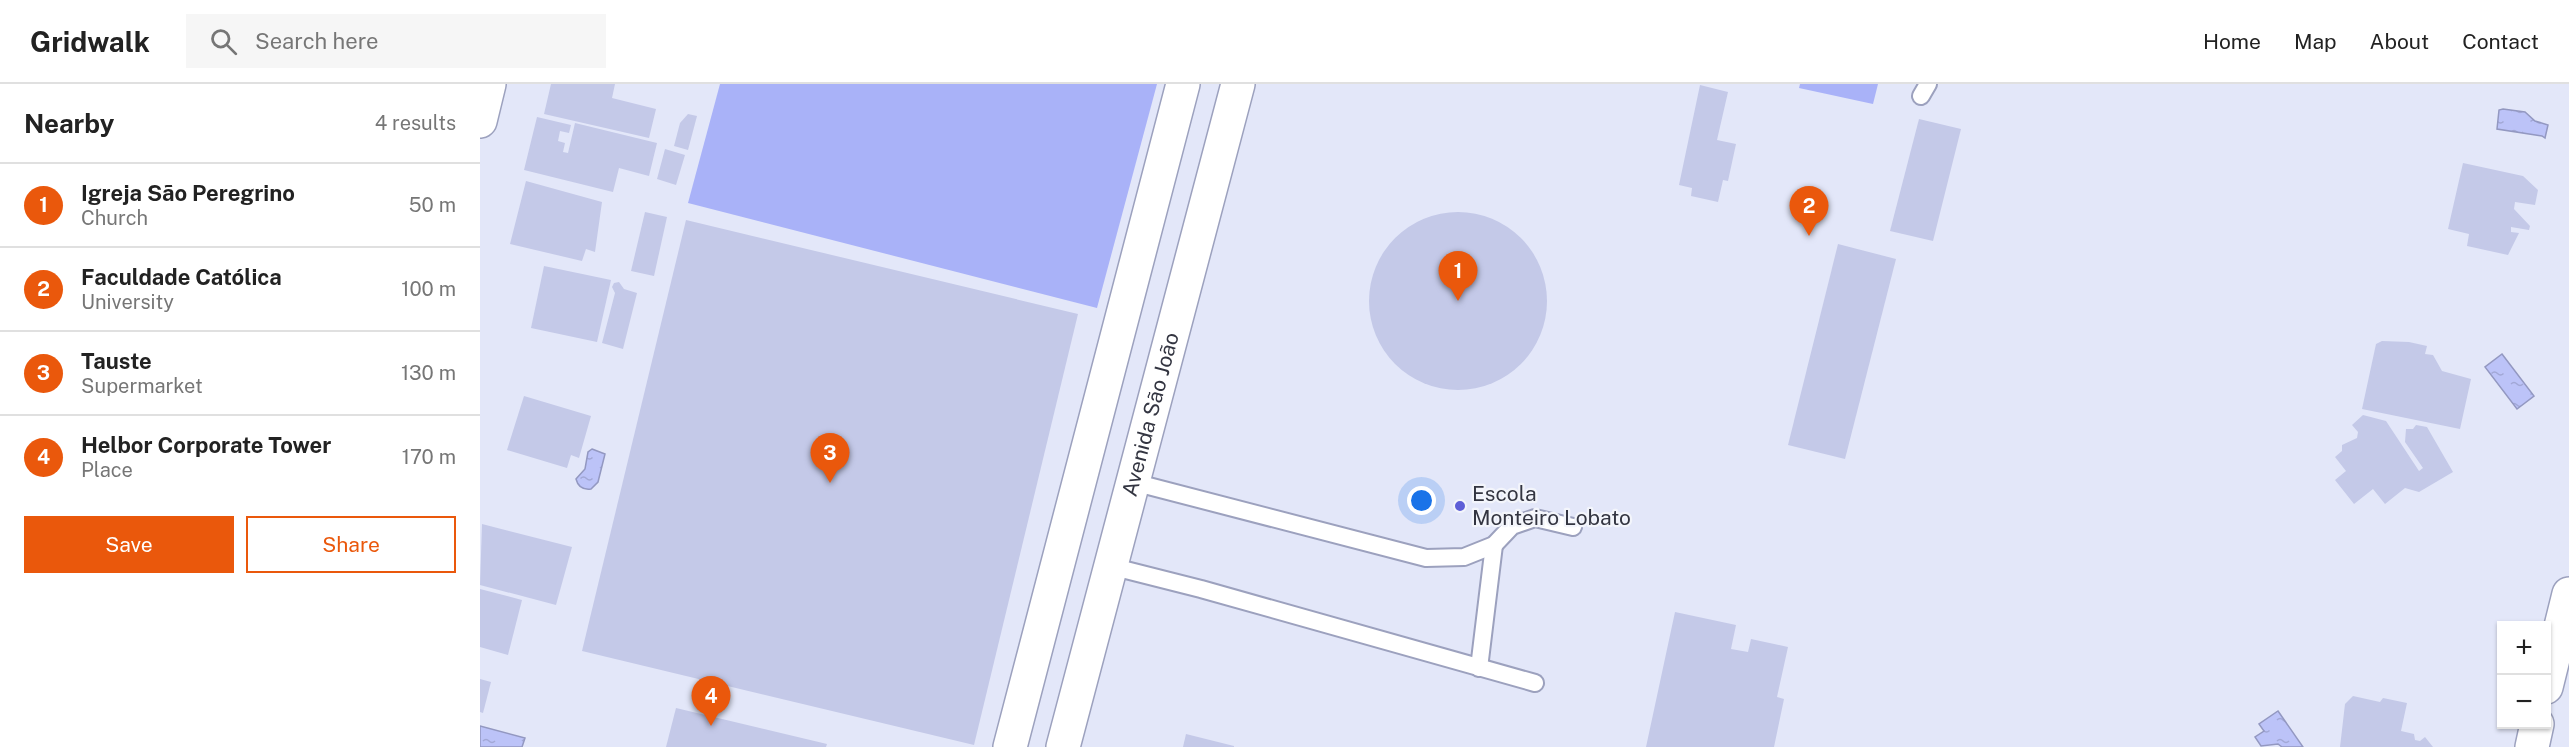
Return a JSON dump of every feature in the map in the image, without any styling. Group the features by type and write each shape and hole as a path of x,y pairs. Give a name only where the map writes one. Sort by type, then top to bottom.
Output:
{"main road":[{"path":"480,121 489,84"},
{"path":"1010,747 1183,84"},
{"name":"Avenida São João","path":"1067,739 1110,566 1238,84"},
{"path":"2550,675 2569,594"},
{"path":"2532,747 2536,729"}],"lane":[{"path":"1132,482 1426,558 1464,557 1494,545 1512,526 1535,518 1573,527"},
{"path":"1479,668 1494,545"},
{"path":"1110,566 1201,589 1535,683"}],"shaded area":[{"path":"720,84 1157,84 1097,308 688,203"},
{"path":"1800,84 1878,84 1873,104 1799,88"}],"water":[{"path":"2499,110 2525,112 2535,121 2548,125 2545,138 2497,129"},
{"path":"2502,354 2534,396 2517,409 2485,367"},
{"path":"592,449 605,454 598,482 591,489 586,489 580,486 576,479 585,469 588,452"},
{"path":"2278,711 2303,747 2282,747 2278,744 2261,746 2255,737 2264,731 2259,724"},
{"path":"480,726 525,738 522,747 480,747"}],"building":[{"path":"551,84 615,84 612,98 656,109 649,138 544,114"},
{"path":"1700,85 1728,92 1717,140 1736,144 1728,181 1723,180 1718,202 1691,196 1692,188 1679,185"},
{"path":"688,114 697,116 688,150 674,146 680,123"},
{"path":"537,117 571,125 569,133 560,131 558,141 565,143 563,152 568,153 575,123 657,143 649,176 619,168 613,192 524,170"},
{"path":"1919,119 1961,129 1933,241 1890,231"},
{"path":"665,149 685,155 676,185 657,179"},
{"path":"2463,163 2523,176 2538,190 2535,205 2515,202 2514,209 2530,226 2529,230 2511,227 2511,232 2519,233 2508,255 2467,246 2469,234 2448,229"},
{"path":"526,181 602,202 595,252 586,249 582,261 510,244"},
{"path":"645,212 667,217 654,276 631,271"},
{"path":"1458,212 1492,219 1521,238 1540,267 1547,301 1540,335 1521,364 1492,383 1458,390 1424,383 1395,364 1376,335 1369,301 1376,267 1395,238 1424,219"},
{"path":"686,220 1078,314 974,745 582,651"},
{"path":"1838,244 1896,259 1845,459 1788,445"},
{"path":"544,266 611,280 597,342 531,328"},
{"path":"619,282 624,289 637,293 623,349 602,343 615,293 612,287 614,283"},
{"path":"2382,341 2409,342 2427,346 2425,354 2433,355 2442,371 2471,379 2460,429 2362,409 2376,344"},
{"path":"524,396 591,416 579,458 571,455 567,468 507,450"},
{"path":"2363,415 2386,421 2419,471 2423,468 2405,442 2406,429 2413,429 2416,425 2427,427 2453,472 2419,492 2405,488 2385,504 2373,489 2354,504 2335,480 2346,471 2335,457 2342,451 2342,445 2357,438 2358,432 2352,425"},
{"path":"482,524 572,547 556,605 480,585"},
{"path":"480,589 522,600 508,655 480,647"},
{"path":"1675,612 1736,625 1731,649 1748,652 1751,639 1788,647 1777,697 1784,699 1774,747 1646,747"},
{"path":"480,679 491,682 483,713 480,712"},
{"path":"2353,696 2380,702 2383,698 2407,703 2401,731 2414,734 2415,740 2420,741 2425,737 2433,747 2340,747 2345,704"},
{"path":"676,708 827,744 826,747 666,747"},
{"path":"1186,734 1234,746 1234,747 1183,747"}],"place":[{"name":"Faculdade Católica","path":"1809,236"},
{"name":"Igreja São Peregrino","path":"1458,301"},
{"name":"Tauste","path":"830,483"},
{"name":"Escola Monteiro Lobato","path":"1460,506"},
{"name":"Helbor Corporate Tower","path":"711,726"}]}
